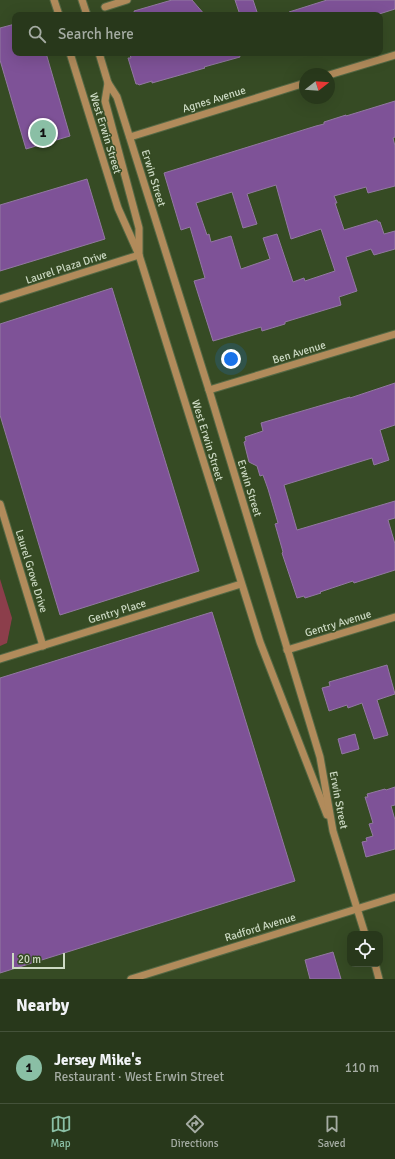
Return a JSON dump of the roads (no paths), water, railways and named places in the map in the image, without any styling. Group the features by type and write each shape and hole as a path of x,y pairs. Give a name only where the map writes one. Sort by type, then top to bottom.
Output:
{"street":[{"path":"54,0 58,12"},
{"path":"82,0 86,12"},
{"path":"104,7 127,0"},
{"path":"335,74 395,55"},
{"name":"West Erwin Street","path":"71,56 118,208 139,255 260,642 334,832"},
{"name":"Erwin Street","path":"99,56 108,83 118,97 209,390 320,757 334,832 364,931"},
{"path":"108,83 105,101 139,228 139,255"},
{"name":"Agnes Avenue","path":"130,137 299,85"},
{"name":"Laurel Plaza Drive","path":"0,299 139,255"},
{"name":"Ben Avenue","path":"209,390 395,334"},
{"name":"Laurel Grove Drive","path":"0,504 43,646"},
{"name":"Gentry Place","path":"0,659 241,584"},
{"name":"Gentry Avenue","path":"287,650 395,617"},
{"name":"Radford Avenue","path":"131,979 395,896"},
{"path":"376,967 379,979"}],"place":[{"name":"Jersey Mike's","path":"43,133"}]}
